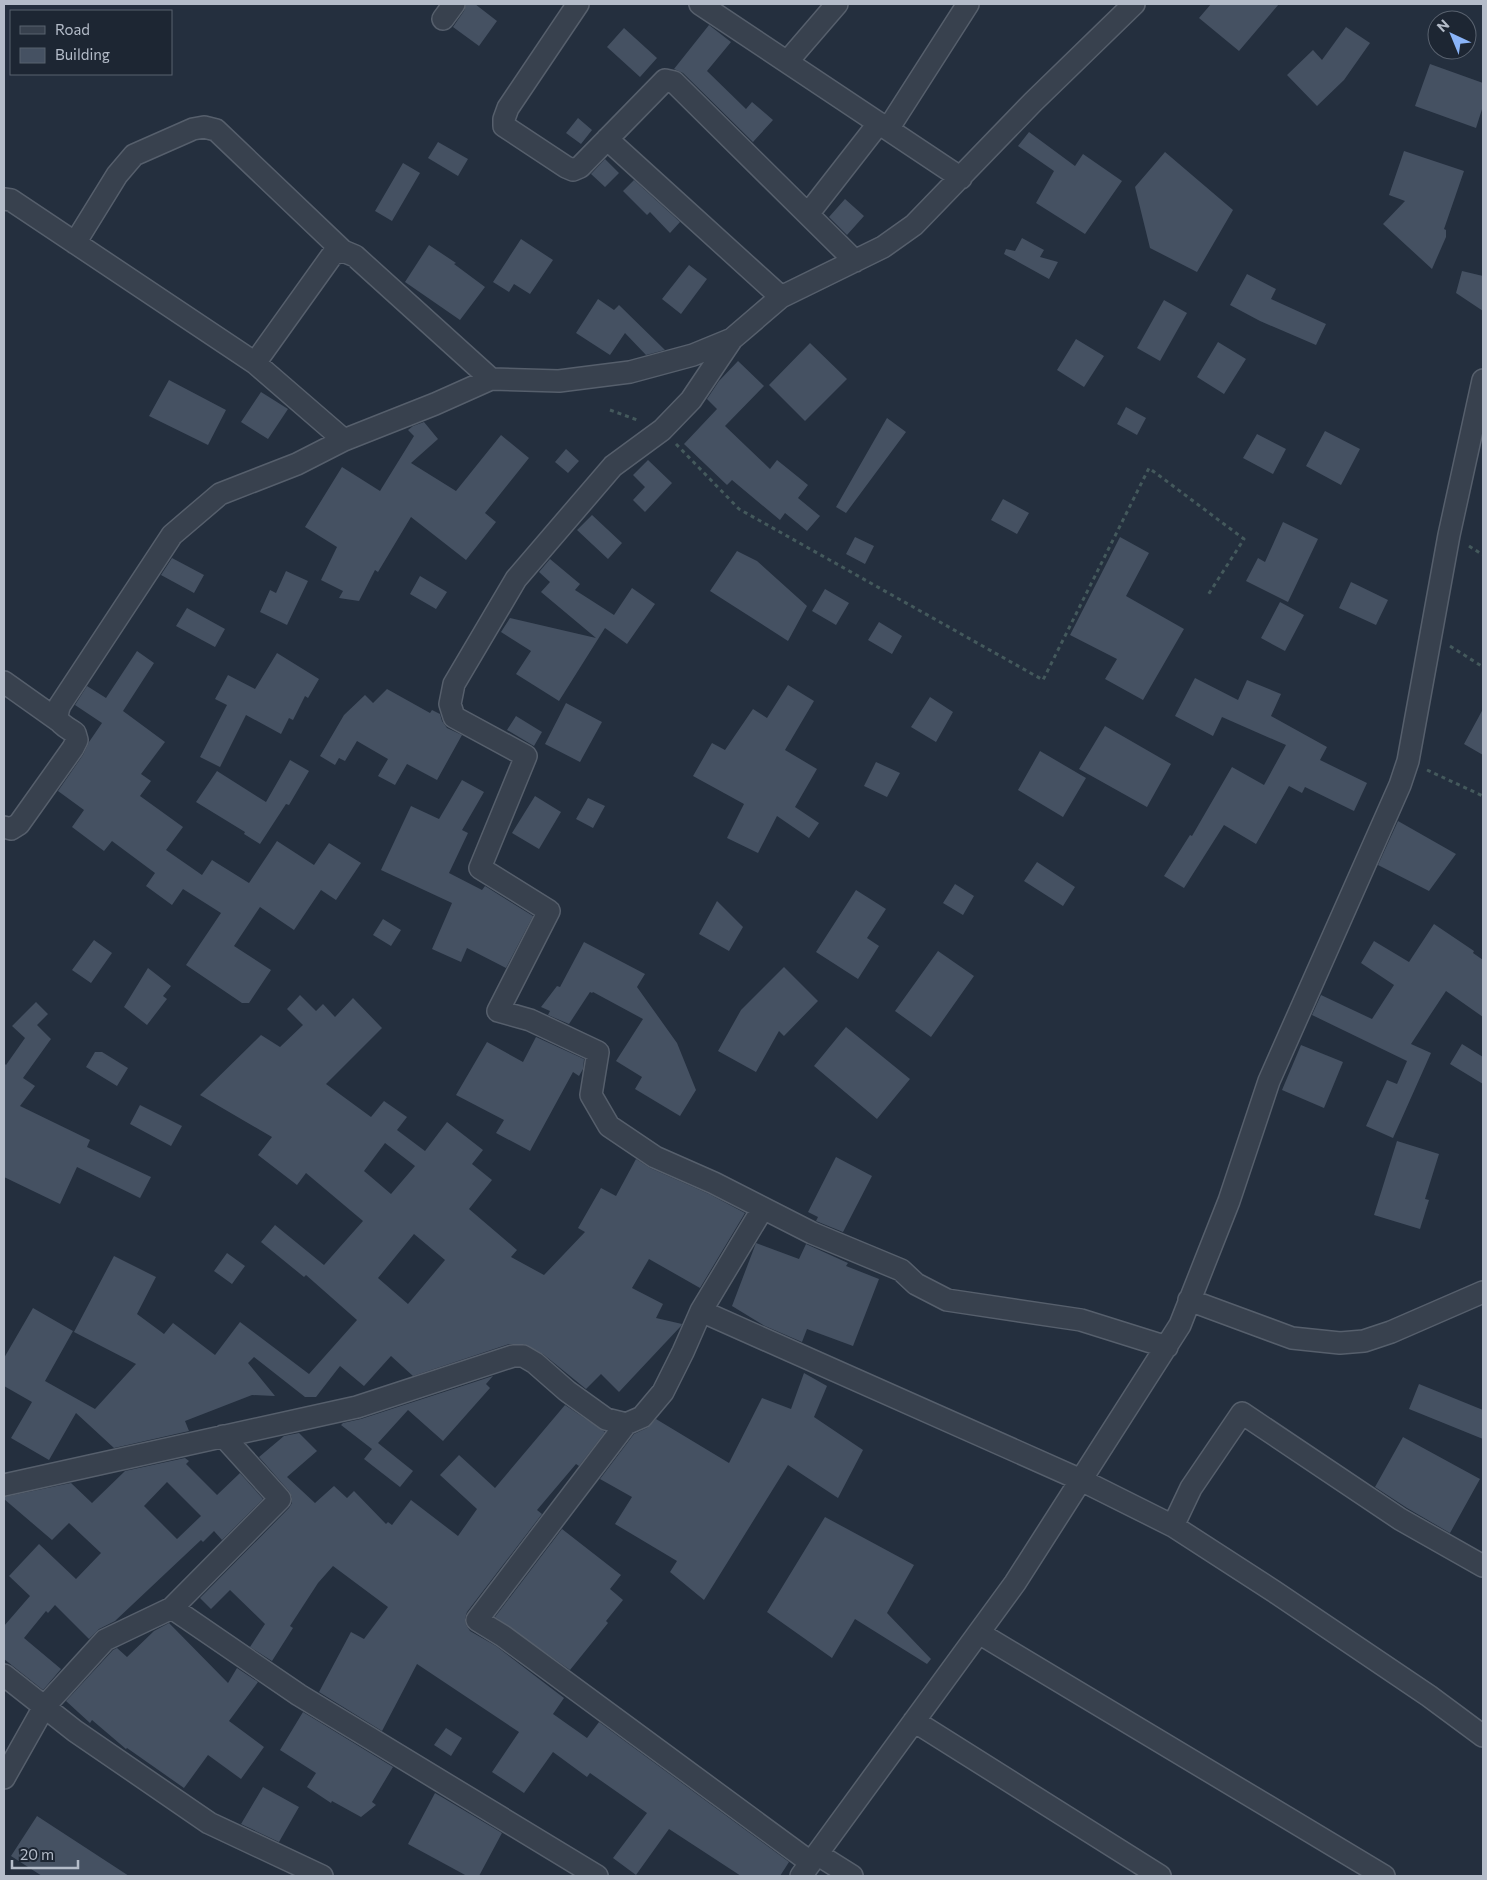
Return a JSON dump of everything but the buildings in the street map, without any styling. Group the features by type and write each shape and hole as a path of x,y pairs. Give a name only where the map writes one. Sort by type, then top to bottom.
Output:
{"street":[{"path":"578,4 508,108 504,119 504,126 566,167 574,170 580,168 665,80 674,82 855,261"},
{"path":"700,4 961,178"},
{"path":"787,62 837,4"},
{"path":"808,214 884,126 968,4"},
{"path":"59,721 56,714 60,705 172,535 220,494 297,464 344,440 435,404 490,379 559,381 630,372 693,356 732,338 781,297 883,247 914,225 1033,102 1134,4"},
{"path":"75,243 118,175 134,155 194,129 204,127 216,130 343,251 355,256 490,379"},
{"path":"607,139 781,297"},
{"path":"4,199 11,200 255,363 344,440"},
{"path":"255,363 333,254 343,251"},
{"path":"732,338 692,400 662,430 613,466 516,580 454,684 450,704 454,717 526,756 480,868 549,910 498,1011 530,1020 598,1052 591,1095 610,1126 655,1156 714,1183 812,1233 901,1270 916,1284 947,1300 1081,1320 1168,1347"},
{"path":"809,1864 1015,1583 1168,1347 1180,1325 1229,1201 1269,1081 1396,794 1408,761 1449,535 1483,380"},
{"path":"4,682 75,733 77,740 19,824 11,830 4,827"},
{"path":"763,1208 701,1311 663,1392 642,1417 626,1424 477,1620 503,1636 809,1864 852,1876"},
{"path":"1189,1300 1292,1338 1340,1343 1364,1341 1391,1332 1483,1292"},
{"path":"701,1311 1082,1480 1173,1526 1429,1696 1483,1736"},
{"path":"4,1485 357,1407 513,1356 523,1356 536,1363 567,1391 606,1419 626,1424"},
{"path":"1173,1526 1191,1488 1242,1413 1400,1519 1483,1566"},
{"path":"4,1778 44,1707 105,1640 172,1608 280,1499 223,1436"},
{"path":"172,1608 299,1695 597,1876"},
{"path":"979,1633 1384,1876"},
{"path":"4,1675 75,1731 209,1823 322,1876"},
{"path":"914,1721 1160,1876"}],"path":[{"path":"610,410 662,430 739,509 1043,680 1149,468 1244,540 1208,595"},
{"path":"1446,643 1483,667"},
{"path":"1408,761 1483,796"}]}
